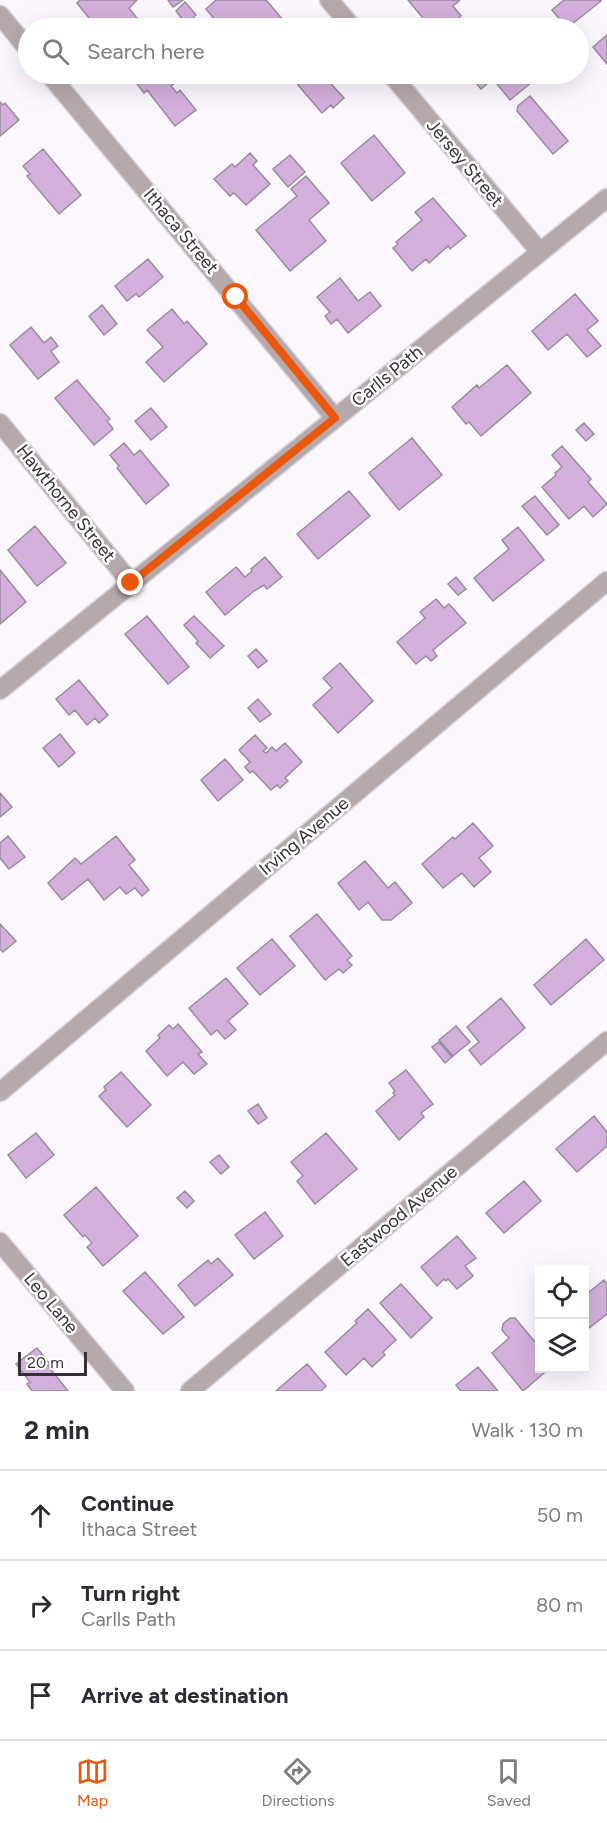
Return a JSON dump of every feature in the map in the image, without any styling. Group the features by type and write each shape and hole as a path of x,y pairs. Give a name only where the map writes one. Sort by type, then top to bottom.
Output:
{"street":[{"path":"329,0 344,18"},
{"path":"0,15 18,37"},
{"name":"Ithaca Street","path":"57,84 335,418"},
{"name":"Jersey Street","path":"399,84 540,252"},
{"name":"Carlls Path","path":"0,690 607,198"},
{"name":"Hawthorne Street","path":"0,423 131,583"},
{"name":"Irving Avenue","path":"0,1092 607,580"},
{"name":"Eastwood Avenue","path":"190,1391 607,1041"},
{"name":"Leo Lane","path":"0,1242 125,1391"}],"building":[{"path":"80,0 137,0 129,8 137,18 89,18 77,3"},
{"path":"168,0 183,0 173,7"},
{"path":"216,0 266,0 281,18 214,18 206,9"},
{"path":"408,0 460,0 453,6 461,16 458,18 423,18"},
{"path":"564,0 601,1 580,18 559,18 552,10"},
{"path":"185,2 196,15 193,18 181,18 176,11"},
{"path":"607,35 607,64 593,47"},
{"path":"137,84 174,84 171,86 177,93 180,90 196,110 175,126 147,90 144,93"},
{"path":"331,84 344,98 333,108 331,105 322,113 298,85"},
{"path":"477,84 487,84 481,89"},
{"path":"497,84 530,84 510,100"},
{"path":"530,96 568,141 553,154 517,111 518,106"},
{"path":"0,102 3,105 5,103 19,120 0,136"},
{"path":"374,135 405,173 372,201 341,163"},
{"path":"43,149 81,195 59,214 27,176 30,174 23,166"},
{"path":"250,153 257,161 253,165 270,184 246,205 234,193 230,196 214,179 232,164 235,167"},
{"path":"290,155 305,172 288,187 273,169"},
{"path":"306,176 329,203 309,220 326,241 290,271 256,230 297,196 291,189"},
{"path":"433,198 466,236 450,249 448,246 429,263 426,259 412,271 393,248 398,244 396,242 422,220 415,212"},
{"path":"148,259 163,277 139,297 136,294 127,301 115,286"},
{"path":"340,278 358,301 370,292 381,306 348,333 337,319 331,324 325,316 330,312 317,297"},
{"path":"575,294 598,321 587,330 601,346 587,357 567,334 548,350 532,331"},
{"path":"102,305 117,324 104,335 89,316"},
{"path":"172,309 184,324 187,321 207,344 164,382 146,362 163,347 147,330"},
{"path":"31,327 44,343 51,337 58,346 51,351 59,362 38,379 10,345"},
{"path":"507,365 531,393 481,436 469,422 466,424 452,407 477,385 479,388"},
{"path":"77,380 110,419 107,421 113,429 94,445 55,398"},
{"path":"151,408 167,427 151,440 135,421"},
{"path":"584,423 594,434 586,441 576,430"},
{"path":"412,438 442,475 399,510 369,473"},
{"path":"124,443 134,455 140,450 169,485 146,504 117,468 119,466 110,455"},
{"path":"562,446 591,479 588,482 607,504 593,517 584,506 569,519 542,487 562,467 552,455"},
{"path":"349,491 370,516 318,559 297,534"},
{"path":"535,496 559,525 547,535 522,506"},
{"path":"35,526 66,563 37,586 8,550"},
{"path":"518,527 544,560 493,601 474,578 509,549 502,540"},
{"path":"265,557 282,577 267,589 264,585 254,591 225,615 206,592 236,567 245,577"},
{"path":"0,570 26,602 0,624"},
{"path":"456,577 466,589 458,595 448,584"},
{"path":"436,599 444,608 449,604 466,623 433,650 437,656 431,661 426,656 416,664 397,642 425,618 420,612"},
{"path":"147,616 189,667 168,684 125,634"},
{"path":"194,616 224,646 210,658 184,625"},
{"path":"256,649 267,661 258,668 248,656"},
{"path":"340,663 373,701 338,733 313,705 332,688 323,678"},
{"path":"79,680 108,715 99,723 95,718 87,725 75,710 69,715 56,699"},
{"path":"258,699 271,714 260,722 248,708"},
{"path":"60,734 75,753 59,767 43,748"},
{"path":"255,735 267,748 263,751 266,753 272,747 276,751 285,743 302,762 285,778 288,781 280,788 277,785 271,790 253,771 250,773 245,767 250,762 239,750"},
{"path":"225,759 243,780 218,801 201,780"},
{"path":"0,793 12,807 0,817"},
{"path":"473,823 493,846 479,858 491,872 474,887 462,873 443,888 422,864"},
{"path":"8,836 25,857 9,869 0,858 0,843"},
{"path":"116,836 135,860 129,865 149,890 142,896 135,888 126,894 120,887 104,900 88,879 62,900 48,883 75,858 81,864"},
{"path":"365,861 388,888 395,882 412,903 391,920 382,920 368,902 359,910 338,883"},
{"path":"317,914 352,956 347,960 352,965 343,973 339,969 325,980 290,936"},
{"path":"0,924 16,941 3,952 0,949"},
{"path":"272,939 295,966 260,995 237,968"},
{"path":"586,939 604,960 551,1005 534,985"},
{"path":"226,978 248,1004 228,1021 236,1030 225,1039 217,1030 211,1035 189,1008"},
{"path":"501,998 525,1028 481,1065 469,1050 479,1042 467,1027"},
{"path":"178,1024 202,1052 198,1054 207,1064 194,1074 183,1062 167,1076 146,1051 160,1038 158,1035 169,1025 173,1029"},
{"path":"456,1026 470,1042 453,1056 439,1040"},
{"path":"439,1042 452,1057 445,1063 432,1047"},
{"path":"406,1070 433,1104 421,1113 424,1117 399,1140 376,1111 395,1095 389,1083"},
{"path":"121,1072 151,1105 127,1127 99,1096 106,1090 104,1087"},
{"path":"258,1104 267,1118 258,1124 248,1111"},
{"path":"594,1116 607,1132 607,1146 577,1172 556,1149"},
{"path":"36,1133 54,1155 26,1178 8,1155"},
{"path":"326,1133 357,1169 315,1204 297,1181 303,1176 291,1162"},
{"path":"219,1155 229,1167 221,1174 210,1162"},
{"path":"524,1181 541,1201 504,1233 486,1213"},
{"path":"96,1187 138,1236 103,1266 87,1247 92,1243 85,1235 83,1237 64,1215"},
{"path":"185,1191 194,1201 187,1208 177,1198"},
{"path":"265,1212 283,1236 254,1259 235,1235"},
{"path":"457,1236 476,1258 465,1266 473,1276 457,1289 448,1279 446,1281 444,1279 437,1286 421,1267"},
{"path":"218,1258 233,1275 195,1306 178,1285 208,1260 211,1264"},
{"path":"145,1272 184,1317 163,1334 123,1291"},
{"path":"604,1280 607,1284 607,1314 589,1328 589,1319 589,1292"},
{"path":"401,1284 432,1318 411,1338 380,1303"},
{"path":"368,1309 396,1340 372,1367 364,1358 346,1375 325,1352 357,1323 355,1321"},
{"path":"510,1318 515,1318 535,1342 535,1373 544,1373 523,1391 492,1353 509,1338 502,1330 503,1324"},
{"path":"37,1348 68,1391 32,1391 27,1384 30,1382 16,1364"},
{"path":"307,1364 326,1386 321,1391 276,1391"},
{"path":"478,1367 498,1391 461,1391 456,1385"}],"route":[{"path":"131,583 335,418 236,297"}]}
